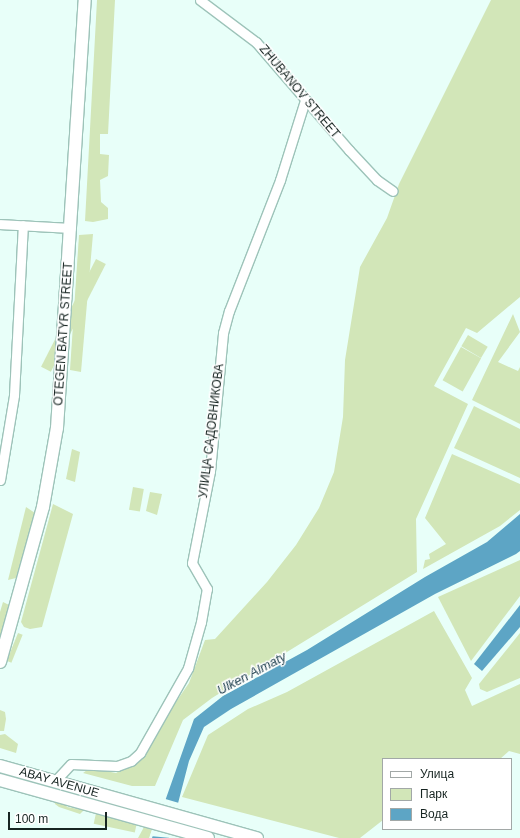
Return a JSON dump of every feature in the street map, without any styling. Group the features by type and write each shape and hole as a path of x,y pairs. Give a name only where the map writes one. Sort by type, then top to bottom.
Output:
{"main road":[{"name":"OTEGEN BATYR STREET","path":"0,662 43,507 57,428 85,0"},
{"name":"ABAY AVENUE","path":"0,766 55,781 152,815"},
{"name":"ABAY AVENUE","path":"0,780 185,824 257,838"},
{"name":"ABAY AVENUE","path":"185,824 208,838"}],"street":[{"name":"ZHUBANOV STREET","path":"200,0 256,42 372,175 393,191"},
{"name":"УЛИЦА САДОВНИКОВА","path":"55,781 72,764 117,766 131,761 140,753 188,668 201,622 207,589 192,563 210,471 222,334 229,311 280,180 305,100"},
{"path":"0,224 71,228"},
{"path":"0,480 14,395 23,225"}],"green space":[{"path":"97,0 115,0 108,134 100,134 100,154 109,155 108,176 100,180 101,202 108,208 108,219 93,222 85,221"},
{"path":"491,0 520,0 520,297 477,333 466,328 434,386 468,404 416,519 417,572 212,698 183,720 155,786 132,786 83,773 90,768 116,773 134,763 189,683 205,640 215,639 267,582 296,545 319,508 334,472 343,417 345,360 360,267 387,218 399,184"},
{"path":"93,234 81,372 70,370 79,235"},
{"path":"96,259 106,264 51,372 41,367"},
{"path":"513,314 520,332 498,362 518,371 520,367 520,424 472,400"},
{"path":"468,335 488,347 481,358 461,346"},
{"path":"461,347 481,358 463,391 443,380"},
{"path":"474,406 520,429 520,478 454,448"},
{"path":"72,449 80,452 75,482 66,479"},
{"path":"452,454 520,484 520,510 500,526 423,569 425,560 430,559 429,554 446,544 425,518"},
{"path":"133,487 144,489 140,512 129,510"},
{"path":"150,492 162,494 157,515 146,511"},
{"path":"53,504 73,514 42,627 30,629 24,627 21,622"},
{"path":"26,507 35,513 16,578 8,580"},
{"path":"520,560 520,596 471,661 438,597"},
{"path":"3,602 9,605 0,642 0,612"},
{"path":"434,611 472,678 465,690 472,706 520,684 520,754 509,751 501,758 382,758 382,821 360,838 339,838 182,797 208,735 248,709 287,692"},
{"path":"18,633 23,635 11,663 7,661"},
{"path":"520,633 520,678 487,692 480,689 479,684"},
{"path":"0,710 5,712 6,719 4,731 0,731"},
{"path":"5,734 18,744 16,753 0,748 0,735"},
{"path":"54,799 64,800 67,807 84,810 80,814 59,807 55,804"},
{"path":"96,813 137,822 135,832 94,824"},
{"path":"144,827 152,830 149,838 138,838"}],"water":[{"path":"520,514 520,551 516,554 435,594 231,709 204,727 189,761 169,838 152,838 194,719 223,696 307,650 425,577 487,542"},
{"path":"520,605 520,627 482,671 474,664"}],"pier":[{"path":"162,798 179,803 171,838 150,836"}],"water label":[{"name":"Ulken Almaty","path":"252,674"}]}
